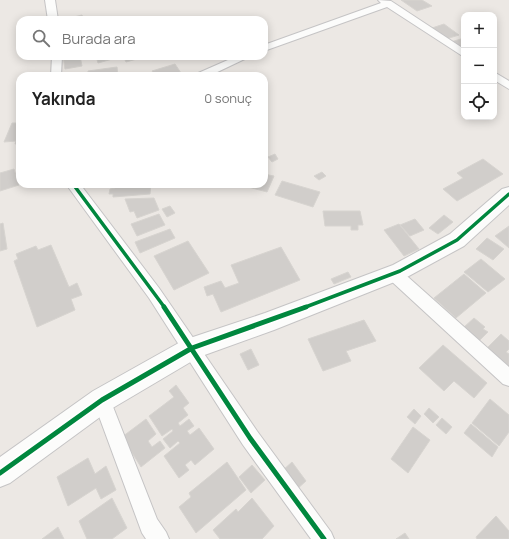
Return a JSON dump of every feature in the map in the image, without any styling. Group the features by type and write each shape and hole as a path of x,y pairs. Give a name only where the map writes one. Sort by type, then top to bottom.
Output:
{"street":[{"path":"50,0 52,16"},
{"path":"268,46 385,2 461,52"},
{"path":"56,72 57,60"},
{"path":"209,72 237,60"},
{"path":"497,77 509,86"},
{"path":"76,188 154,293 192,348 250,438 324,539"},
{"path":"0,473 102,400 192,348 266,323 394,274 457,240 509,194"},
{"path":"394,274 509,378"},
{"path":"102,400 153,537"}],"building":[{"path":"401,0 422,0 432,6 417,11"},
{"path":"444,24 459,35 446,39 432,28"},
{"path":"461,39 461,48 451,42"},
{"path":"64,60 81,60 82,66 65,69"},
{"path":"97,60 109,60 98,63"},
{"path":"175,64 180,72 153,72 152,71"},
{"path":"117,67 118,72 88,72"},
{"path":"12,123 16,123 16,141 4,142"},
{"path":"275,154 278,159 272,162 268,157"},
{"path":"483,159 503,174 457,201 443,189 463,178 457,173"},
{"path":"14,169 16,175 16,186 0,191 0,173"},
{"path":"322,172 326,176 319,180 314,176"},
{"path":"268,175 274,176 267,192 252,188 268,188"},
{"path":"282,181 320,192 313,207 275,195"},
{"path":"151,188 150,194 113,197 113,194 109,194 110,189"},
{"path":"154,198 159,210 137,218 134,211 130,212 125,199"},
{"path":"170,206 175,213 167,217 162,209"},
{"path":"323,211 360,211 363,225 358,225 358,230 351,230 351,226 325,226"},
{"path":"159,214 165,225 137,236 131,224"},
{"path":"444,215 453,222 438,234 429,228"},
{"path":"415,219 424,230 410,236 400,225"},
{"path":"3,223 7,249 0,251 0,224"},
{"path":"399,224 419,249 404,256 384,230"},
{"path":"509,226 509,248 495,236"},
{"path":"170,229 175,238 140,253 135,242"},
{"path":"487,238 504,249 493,260 476,249"},
{"path":"188,241 209,273 174,290 154,256"},
{"path":"51,245 69,287 77,283 82,295 71,299 75,310 37,327 14,261 18,259 16,254 36,246 38,250"},
{"path":"281,247 300,280 221,312 213,294 207,296 204,287 221,281 225,288 239,283 231,265"},
{"path":"481,259 505,279 488,292 464,272"},
{"path":"348,272 351,277 334,284 331,279"},
{"path":"464,274 486,293 456,318 434,298"},
{"path":"474,318 485,327 483,329 488,332 479,341 463,328"},
{"path":"364,320 376,341 346,351 351,361 323,371 308,339"},
{"path":"501,334 509,341 509,349 506,352 509,354 509,368 486,349"},
{"path":"443,345 487,383 474,398 454,381 444,391 419,368"},
{"path":"251,349 259,365 248,370 240,354"},
{"path":"176,385 189,403 183,408 188,415 178,423 180,426 189,419 194,426 187,431 190,435 199,428 214,449 195,465 191,460 185,465 189,470 179,478 164,456 180,443 178,441 170,448 163,439 173,431 172,429 162,436 149,416 174,397 169,391"},
{"path":"490,399 509,415 509,432 499,446 472,423"},
{"path":"429,408 439,417 433,423 424,414"},
{"path":"414,409 421,416 415,424 407,417"},
{"path":"442,418 452,427 446,434 436,425"},
{"path":"146,419 156,434 148,441 152,447 160,441 165,448 141,467 122,437"},
{"path":"471,424 498,447 492,457 464,433"},
{"path":"413,427 430,440 408,473 391,459"},
{"path":"88,458 95,474 106,466 116,490 101,499 96,488 68,506 57,477"},
{"path":"227,462 246,490 196,533 179,507 191,497 189,493"},
{"path":"292,462 306,481 296,490 282,471"},
{"path":"252,465 265,480 251,493 239,477"},
{"path":"112,498 127,528 112,539 87,539 79,521"},
{"path":"252,498 274,526 262,539 220,539 213,530 236,509 238,512"},
{"path":"496,516 509,531 509,539 477,539 476,537"},
{"path":"58,527 64,539 42,539"},
{"path":"405,533 409,539 396,539"}],"cycle path":[{"path":"76,188 154,293 192,348 250,438 324,539"},
{"path":"0,473 102,400 192,348 266,323 400,271 457,240 509,194"}]}
